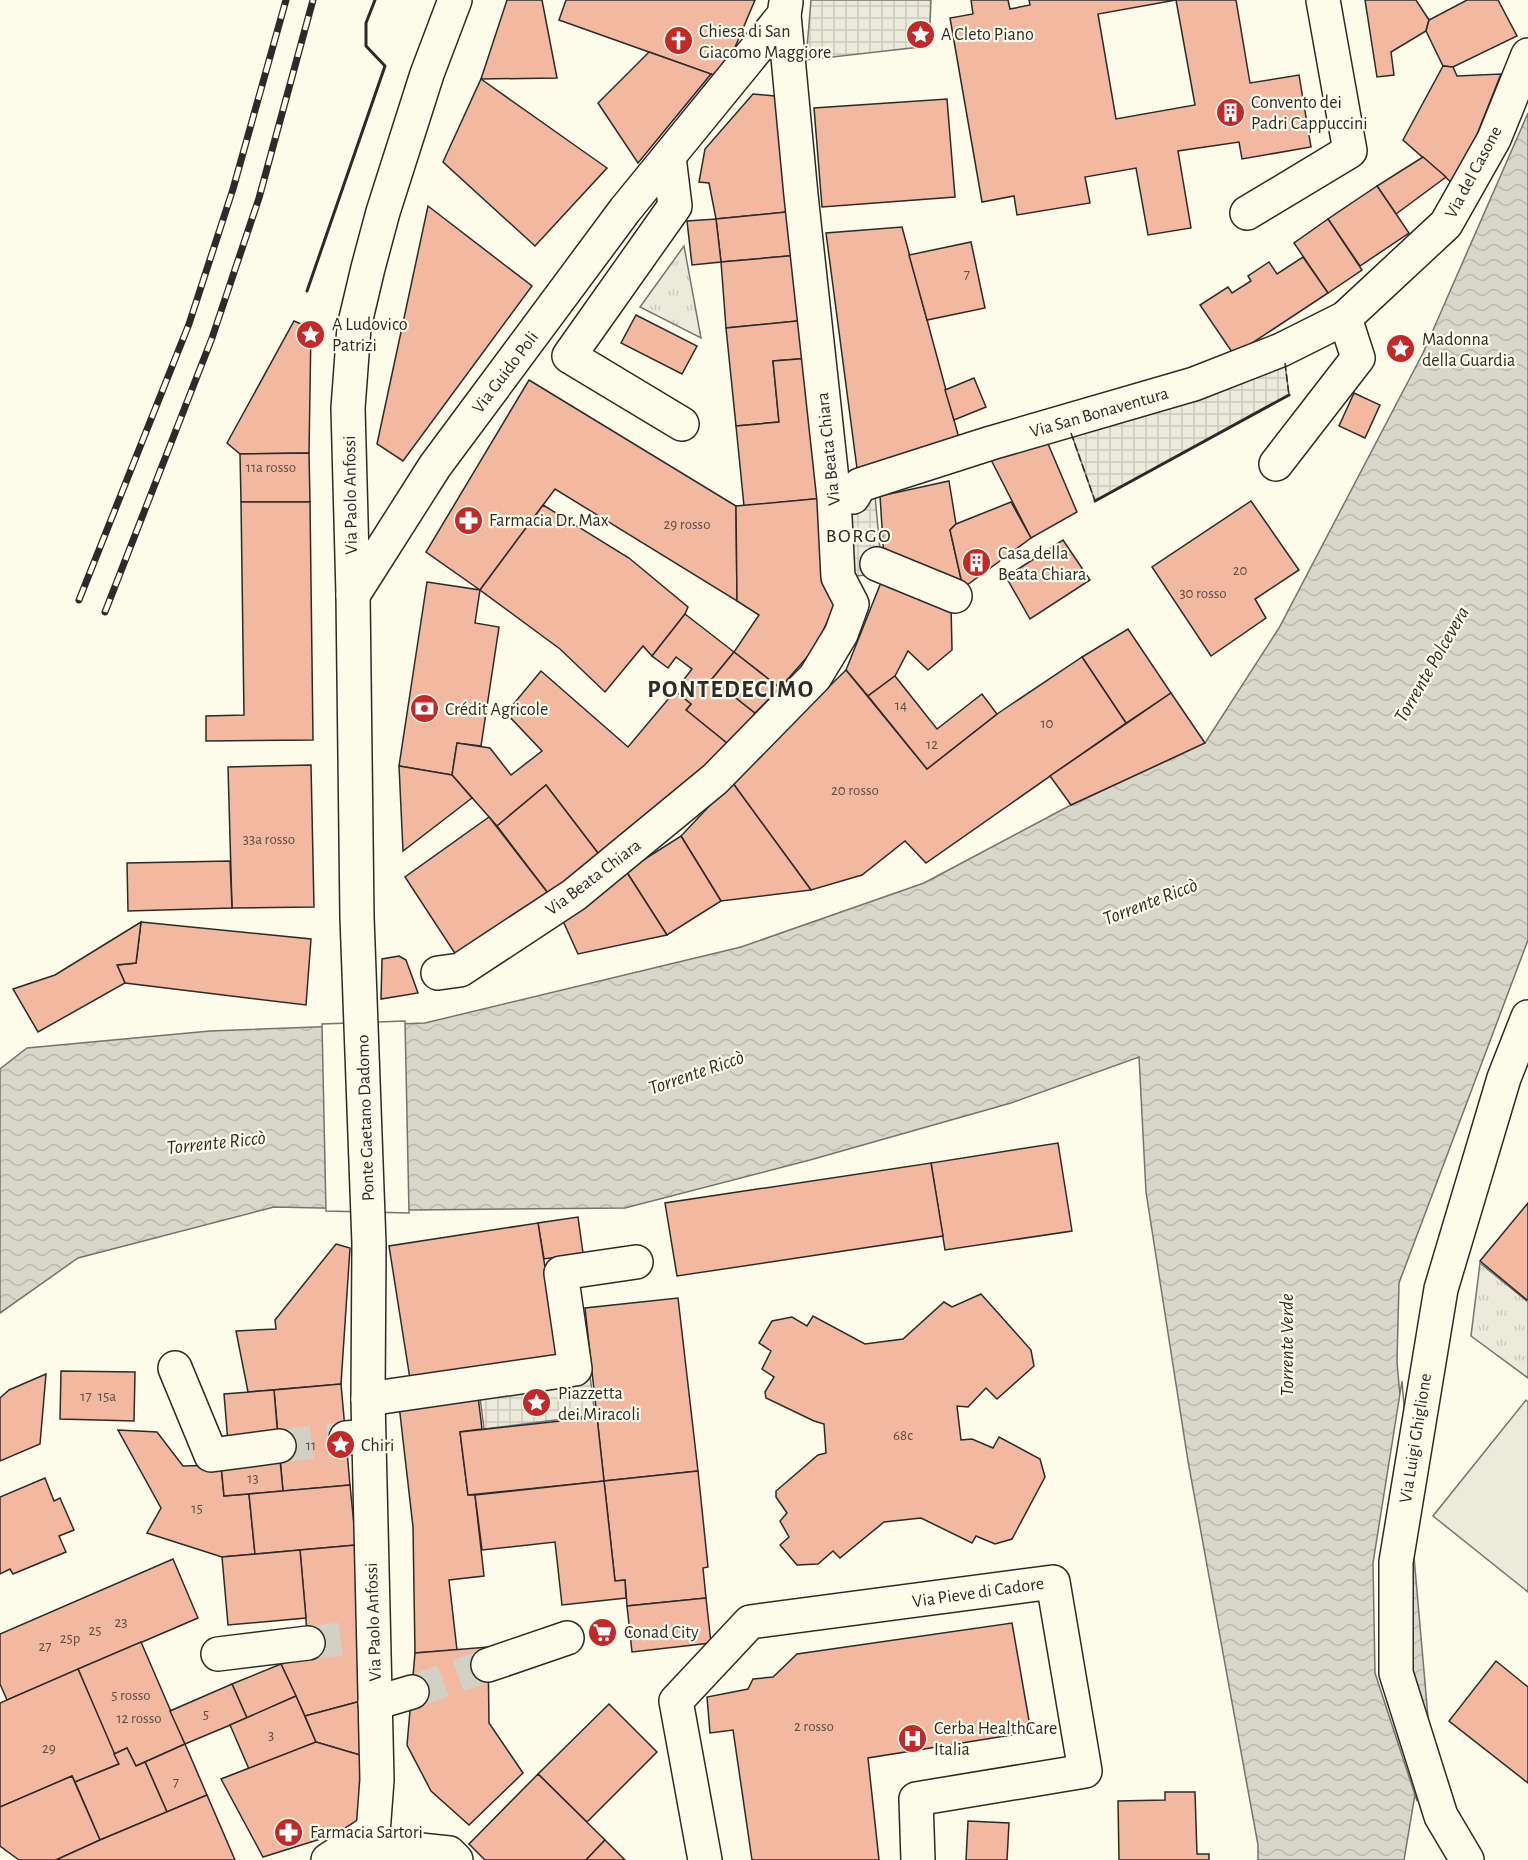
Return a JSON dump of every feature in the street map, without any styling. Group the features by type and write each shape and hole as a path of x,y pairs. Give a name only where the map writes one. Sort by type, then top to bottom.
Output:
{"street":[{"name":"Via Paolo Anfossi","path":"362,1005 357,917 348,408 354,327 383,212 427,74 455,0"},
{"path":"1246,213 1350,151 1323,0"},
{"name":"Via Guido Poli","path":"353,595 435,466 625,210 785,8"},
{"name":"Via Beata Chiara","path":"438,973 460,970 574,895 715,779 815,677 841,634 852,604 838,577 834,498 801,195 785,8"},
{"name":"Via del Casone","path":"1345,318 1446,224 1494,139 1528,55"},
{"path":"669,157 675,206 569,356 682,424"},
{"path":"1276,464 1358,358 1345,318"},
{"name":"Via San Bonaventura","path":"853,497 860,485 991,443 1182,388 1281,350 1345,318"},
{"path":"877,564 955,596"},
{"name":"Ponte Gaetano Dadomo","path":"362,1005 369,1232"},
{"name":"Via Luigi Ghiglione","path":"1467,1860 1441,1816 1396,1673 1395,1562 1440,1288 1504,1078 1528,1017"},
{"name":"Via Paolo Anfossi","path":"369,1232 368,1399 357,1437 366,1636 375,1704 377,1780 369,1849"},
{"path":"368,1399 575,1369 561,1273 636,1262"},
{"path":"175,1368 211,1455 279,1446"},
{"name":"Via Pieve di Cadore","path":"705,1860 676,1701 750,1622 1053,1582 1085,1771 916,1799 918,1860"},
{"path":"488,1665 567,1638"},
{"path":"218,1654 308,1643"},
{"path":"375,1704 412,1692"},
{"path":"328,1860 369,1849 449,1853 456,1860"}],"green space":[{"path":"684,246 701,338 640,307"},
{"path":"1480,1263 1528,1302 1528,1378 1471,1336"},
{"path":"1526,1400 1528,1402 1528,1592 1433,1516"}],"shaded area":[{"path":"811,0 931,0 929,46 806,60"},
{"path":"1284,356 1289,395 1095,501 1071,433"},
{"path":"875,496 881,560 869,575 838,577 834,498"},
{"name":"Piazzetta dei Miracoli","path":"590,1376 595,1415 484,1429 479,1390"}],"water":[{"path":"1528,113 1528,940 1399,1283 1397,1362 1428,1717 1404,1860 1258,1860 1258,1845 1188,1461 1146,1192 1139,1057 1011,1103 810,1160 625,1208 413,1210 274,1207 78,1258 0,1313 0,1069 27,1048 210,1031 425,1023 741,947 924,883 1071,805 1205,743 1279,628 1423,353"}],"pier":[{"path":"405,1021 409,1213 326,1211 322,1024"},
{"path":"1402,1381 1411,1490 1402,1671 1427,1740 1417,1801 1375,1673 1373,1563"}],"building":[{"path":"507,0 542,0 557,78 481,79"},
{"name":"Chiesa di San Giacomo Maggiore","path":"566,0 755,0 722,78 559,20"},
{"name":"Convento dei Padri Cappuccini","path":"971,0 1008,0 1010,9 1030,5 1029,0 1176,0 1236,0 1250,83 1299,75 1311,147 1242,159 1239,142 1178,151 1191,228 1148,235 1136,168 1085,177 1090,203 1017,215 1014,196 982,202 950,18 973,14","holes":["1176,0 1195,105 1116,119 1098,14"]},
{"path":"1365,0 1416,0 1429,20 1426,31 1391,52 1394,75 1377,77"},
{"path":"1467,0 1498,0 1517,36 1453,67 1443,66 1426,31 1429,20"},
{"path":"649,52 711,74 638,163 598,103"},
{"path":"1443,66 1453,67 1457,76 1501,74 1476,137 1452,183 1403,140"},
{"path":"481,79 607,168 535,246 443,162"},
{"path":"753,94 785,97 796,211 716,219 709,183 699,182 705,149"},
{"path":"947,99 955,197 822,207 814,108"},
{"path":"1423,157 1446,177 1396,214 1377,186"},
{"path":"1377,186 1409,233 1360,266 1328,219"},
{"path":"428,206 532,286 403,461 377,444"},
{"path":"796,211 800,255 721,262 716,219"},
{"path":"716,219 721,262 692,265 687,221"},
{"path":"1328,219 1362,270 1328,293 1294,243"},
{"path":"902,227 960,442 858,476 826,233"},
{"path":"971,242 985,308 927,320 909,255"},
{"path":"800,255 807,320 726,328 721,262"},
{"path":"1303,257 1328,293 1234,355 1200,305 1228,287 1232,293 1251,281 1248,276 1269,262 1277,274"},
{"path":"636,315 697,346 682,374 621,343"},
{"path":"807,320 811,358 773,361 779,422 736,426 726,328"},
{"path":"294,321 311,328 309,453 240,454 227,443"},
{"path":"811,358 824,498 744,506 736,426 779,422 773,361"},
{"path":"974,378 986,407 954,420 945,390"},
{"path":"529,380 736,506 737,601 555,489 480,590 426,552"},
{"path":"1354,393 1380,405 1365,438 1339,426"},
{"path":"1043,432 1077,512 1031,538 988,454"},
{"path":"309,453 310,502 241,502 240,454"},
{"path":"949,481 956,524 950,530 963,588 884,558 880,496"},
{"path":"824,498 835,605 815,648 780,688 734,652 759,615 737,601 736,506"},
{"path":"1251,501 1299,570 1255,599 1266,618 1211,656 1152,567"},
{"path":"241,502 310,502 313,740 206,741 206,716 244,715"},
{"name":"Casa della Beata Chiara","path":"1011,502 1031,538 963,588 950,530 956,524"},
{"path":"543,505 629,558 688,607 652,656 643,646 605,692 560,649 480,590"},
{"path":"1063,540 1090,580 1030,619 1006,577"},
{"path":"882,580 951,605 952,650 928,670 908,651 895,676 868,696 846,670"},
{"path":"427,582 480,590 475,623 499,627 481,746 457,743 452,775 399,766"},
{"path":"685,614 734,652 712,679 755,713 733,748 686,710 691,704 675,691 692,669 676,657 668,668 652,656"},
{"path":"1128,629 1171,693 1126,723 1082,657"},
{"path":"734,652 780,688 755,713 712,679"},
{"path":"1082,657 1126,723 926,863 905,841 862,875 811,890 732,782 846,670 927,769 997,714"},
{"path":"541,671 628,747 675,691 691,704 686,710 733,748 601,857 546,785 497,826 452,775 457,743 490,748 511,775 542,751 506,713"},
{"path":"895,676 937,729 982,694 997,714 927,769 868,696"},
{"path":"1171,693 1205,743 1071,805 1050,776"},
{"path":"311,765 314,907 232,908 228,767"},
{"path":"399,766 452,775 472,798 403,851"},
{"path":"732,782 811,890 721,901 681,836"},
{"path":"546,785 601,857 551,897 497,826"},
{"path":"489,817 551,897 458,958 405,877"},
{"path":"681,836 721,901 667,935 626,871"},
{"path":"230,861 232,908 128,911 127,863"},
{"path":"626,871 667,935 578,954 563,921"},
{"path":"141,922 311,939 306,1005 125,983 117,965 136,963"},
{"path":"141,922 136,963 117,965 125,983 38,1032 13,989 55,975"},
{"path":"399,956 406,960 418,993 381,999 382,959"},
{"path":"1058,1143 1072,1231 945,1250 931,1163"},
{"path":"931,1163 943,1236 677,1276 665,1203"},
{"path":"1528,1203 1528,1299 1527,1300 1480,1261"},
{"path":"578,1217 583,1253 544,1259 538,1223"},
{"path":"538,1223 559,1356 410,1379 389,1246"},
{"path":"336,1244 350,1248 341,1384 248,1392 236,1331 276,1329 275,1320"},
{"path":"981,1294 1031,1350 1034,1366 997,1399 986,1388 968,1407 957,1406 961,1440 972,1439 993,1448 999,1437 1040,1459 1045,1477 1012,1539 995,1544 976,1536 972,1543 921,1518 884,1522 840,1558 833,1551 818,1564 797,1565 780,1545 789,1537 780,1521 787,1513 776,1497 776,1491 818,1455 826,1453 824,1424 766,1398 765,1392 774,1377 762,1369 771,1351 759,1343 772,1321 792,1317 807,1326 813,1316 865,1344 903,1339 944,1302 952,1307"},
{"path":"678,1298 698,1471 604,1481 585,1308"},
{"path":"61,1371 135,1372 134,1421 60,1419"},
{"path":"46,1374 40,1444 0,1461 0,1398 9,1390"},
{"path":"341,1384 350,1485 283,1491 274,1390"},
{"path":"274,1390 278,1438 228,1443 224,1394"},
{"path":"478,1396 482,1429 460,1432 468,1495 475,1495 484,1576 449,1580 457,1650 415,1653 413,1527 399,1405"},
{"path":"597,1417 604,1481 468,1495 460,1432"},
{"path":"118,1430 157,1432 183,1466 221,1465 224,1496 249,1494 255,1554 222,1557 147,1533 161,1508"},
{"path":"280,1460 283,1491 224,1496 221,1465"},
{"path":"698,1471 708,1567 703,1568 706,1598 627,1606 625,1580 615,1581 604,1481"},
{"path":"45,1478 54,1501 60,1498 74,1530 59,1536 66,1552 13,1574 10,1569 0,1574 0,1497"},
{"path":"604,1481 615,1581 625,1580 626,1598 562,1605 555,1542 482,1550 475,1495"},
{"path":"350,1485 356,1545 255,1554 249,1494"},
{"path":"356,1545 361,1701 305,1716 281,1664 309,1656 300,1550"},
{"path":"300,1550 306,1618 228,1625 222,1557"},
{"path":"173,1559 198,1618 7,1700 0,1684 0,1634"},
{"path":"706,1598 711,1643 632,1652 627,1606"},
{"path":"1012,1623 1031,1732 868,1758 879,1860 752,1860 733,1730 710,1733 707,1697 748,1689 753,1679 773,1677 797,1654"},
{"path":"141,1642 185,1744 136,1766 127,1748 114,1754 78,1669"},
{"path":"488,1647 489,1723 523,1773 469,1825 431,1791 407,1745 415,1653"},
{"path":"1496,1661 1528,1687 1528,1783 1449,1721"},
{"path":"281,1664 296,1696 247,1718 232,1684"},
{"path":"78,1669 119,1764 75,1782 72,1776 0,1807 0,1703"},
{"path":"232,1684 247,1718 185,1744 170,1711"},
{"path":"296,1696 316,1742 249,1769 230,1725"},
{"path":"361,1701 360,1755 316,1742 305,1716"},
{"path":"609,1704 657,1752 587,1822 538,1774"},
{"path":"316,1742 360,1755 359,1827 263,1857 221,1779"},
{"path":"185,1744 207,1795 167,1812 145,1762"},
{"path":"127,1748 136,1766 145,1762 167,1812 100,1840 75,1782 119,1764 114,1754"},
{"path":"538,1774 605,1840 586,1860 485,1860 469,1844"},
{"path":"72,1776 100,1840 56,1860 19,1860 0,1846 0,1807"},
{"path":"1165,1792 1195,1792 1197,1854 1209,1854 1209,1860 1119,1860 1118,1801 1165,1800"},
{"path":"207,1795 235,1860 56,1860 100,1840"},
{"path":"968,1821 1009,1823 1007,1860 966,1860"},
{"path":"605,1840 625,1860 586,1860"}],"tunnel":[{"path":"279,1446 346,1438"},
{"path":"308,1643 359,1637"},
{"path":"412,1692 488,1665"}],"railway":[{"path":"79,600 189,324 233,189 286,0"},
{"path":"105,612 212,338 259,198 313,0"}],"fence":[{"path":"1285,363 1289,395"},
{"path":"1071,433 1095,501"}],"wall":[{"path":"307,291 385,66 366,46 366,23 375,0"},
{"path":"1095,501 1289,395"}],"place":[{"name":"A Cleto Piano","path":"920,34"},
{"name":"Chiesa di San Giacomo Maggiore","path":"678,41"},
{"name":"Convento dei Padri Cappuccini","path":"1230,112"},
{"name":"A Ludovico Patrizi","path":"311,334"},
{"name":"Madonna della Guardia","path":"1401,349"},
{"name":"Farmacia Dr. Max","path":"468,520"},
{"name":"Casa della Beata Chiara","path":"977,563"},
{"name":"Crédit Agricole","path":"424,709"},
{"name":"Piazzetta dei Miracoli","path":"537,1403"},
{"name":"Chiri","path":"340,1445"},
{"name":"Conad City","path":"603,1632"},
{"name":"Cerba HealthCare Italia","path":"913,1738"},
{"name":"Farmacia Sartori","path":"289,1832"}],"district":[{"name":"BORGO","path":"859,535"},
{"name":"PONTEDECIMO","path":"731,689"}],"water label":[{"name":"Torrente Polcevera","path":"1431,664"},
{"name":"Torrente Riccò","path":"1150,901"},
{"name":"Torrente Riccò","path":"696,1072"},
{"name":"Torrente Riccò","path":"216,1142"},
{"name":"Torrente Verde","path":"1286,1345"}]}
